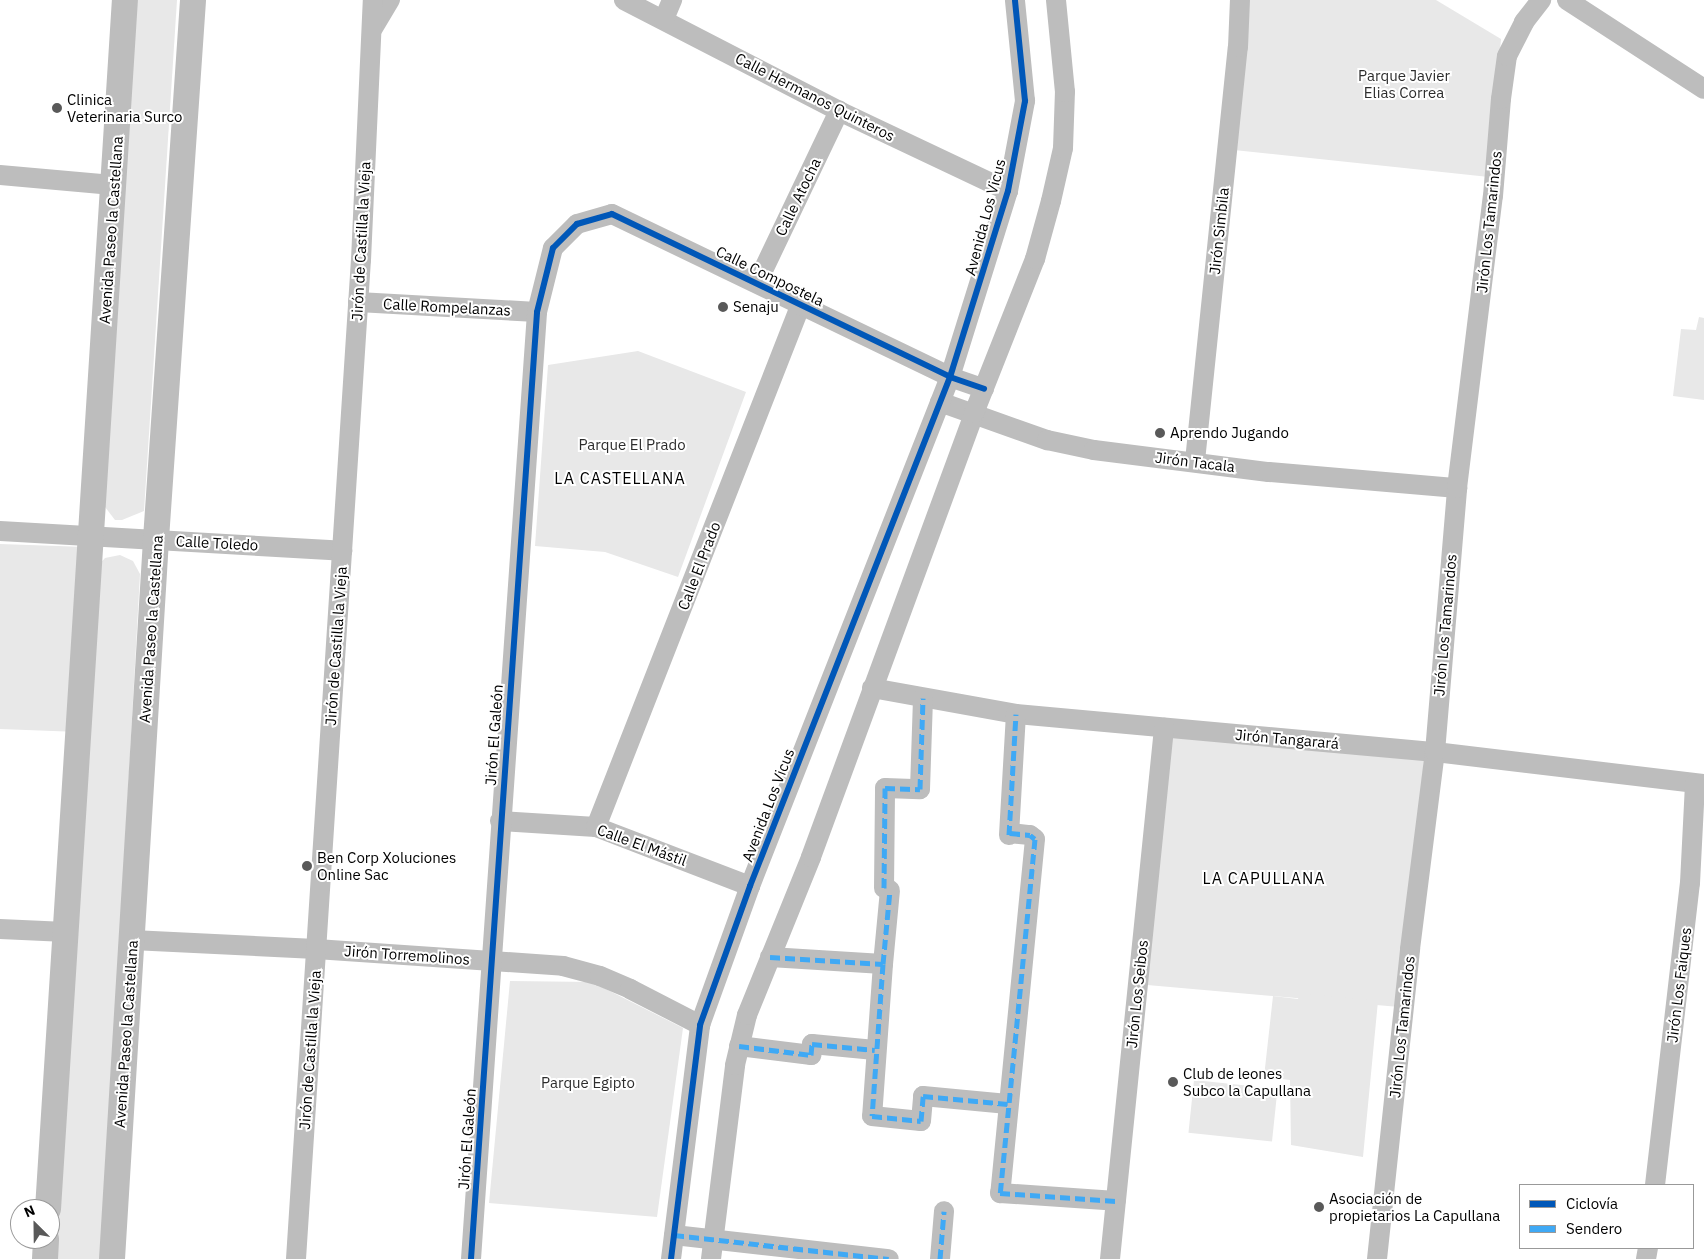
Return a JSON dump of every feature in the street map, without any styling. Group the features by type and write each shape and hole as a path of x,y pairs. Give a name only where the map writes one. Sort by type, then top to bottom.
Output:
{"main road":[{"name":"Avenida Paseo la Castellana","path":"49,1199 125,0"},
{"name":"Avenida Paseo la Castellana","path":"112,1259 156,539 193,0"}],"street":[{"name":"Jirón de Castilla la Vieja","path":"296,1259 358,302 373,0"},
{"name":"Jirón de Castilla la Vieja","path":"371,32 390,0"},
{"name":"Calle Hermanos Quinteros","path":"624,0 839,111 1008,191"},
{"path":"664,19 672,0"},
{"name":"Avenida Los Vicus","path":"671,1259 700,1025 750,886 950,377 1008,191 1025,100 1015,0"},
{"path":"712,1249 739,1046 747,1015 811,857 974,414 1035,260 1063,148 1065,92 1056,0"},
{"name":"Jirón Simbila","path":"1195,461 1238,47 1240,0"},
{"name":"Jirón Los Tamarindos","path":"1377,1259 1410,949 1435,752 1457,488 1494,190 1501,99 1507,56 1524,22 1541,0"},
{"path":"1567,0 1704,89"},
{"name":"Calle Atocha","path":"757,283 839,111"},
{"path":"0,175 113,185"},
{"name":"Calle Compostela","path":"577,224 612,214 950,377"},
{"name":"Jirón El Galeón","path":"471,1259 500,821 535,366 537,312 553,248 577,224"},
{"name":"Calle Rompelanzas","path":"358,302 537,312"},
{"name":"Calle El Prado","path":"596,827 801,304"},
{"path":"950,377 984,389"},
{"name":"Jirón Tacala","path":"940,402 1047,440 1094,450 1195,461 1269,472 1457,488"},
{"name":"Calle Toledo","path":"0,531 91,534 342,551"},
{"name":"Jirón Tangarará","path":"872,688 1016,714 1435,752 1699,784"},
{"path":"923,698 920,789 885,788 887,889 872,1116 921,1121 923,1096 1008,1104"},
{"path":"1016,714 1010,834 1030,835 1035,839 1000,1193 1116,1200"},
{"name":"Jirón Los Seibos","path":"1110,1259 1164,728"},
{"name":"Jirón Los Faiques","path":"1655,1184 1690,883 1699,784"},
{"name":"Calle El Mástil","path":"500,821 596,827 750,886"},
{"path":"0,929 66,932"},
{"name":"Jirón Torremolinos","path":"132,940 316,949 563,966 600,976 630,989 700,1025"},
{"path":"770,957 883,964"},
{"path":"739,1046 811,1055 812,1044 875,1050"},
{"path":"940,1259 944,1211"},
{"path":"674,1235 712,1249 889,1259"}],"green space":[{"path":"133,0 177,0 144,511 122,520 115,520 102,503"},
{"name":"Parque Javier Elias Correa","path":"1248,0 1436,0 1501,39 1489,177 1234,150"},
{"path":"1699,317 1704,318 1704,400 1673,396 1681,329 1696,330"},
{"name":"Parque El Prado","path":"638,351 746,392 678,577 605,552 535,546 548,365"},
{"path":"0,544 79,547 72,732 0,729"},
{"path":"120,555 133,561 140,574 102,1259 53,1259 54,1249 60,1249 60,1199 57,1199 97,567 105,558"},
{"path":"1169,737 1424,759 1402,1007 1147,985"},
{"name":"Parque Egipto","path":"510,981 592,982 683,1028 657,1217 489,1203"},
{"path":"1299,993 1378,1001 1363,1157 1291,1145 1290,1080 1264,1077 1273,996 1298,999"},
{"path":"1194,1080 1278,1089 1272,1141 1188,1133"}],"marked path":[{"path":"884,888 885,788 920,789 923,698"},
{"path":"1009,835 1016,714"},
{"path":"1010,833 1030,835 1035,839 1000,1193 1116,1201"},
{"path":"770,957 883,964 890,890"},
{"path":"883,964 872,1116 921,1121 923,1096 1008,1104"},
{"path":"739,1046 811,1055 812,1044 875,1050"},
{"path":"940,1259 944,1211"},
{"path":"674,1235 889,1259"}],"cycle path":[{"path":"671,1259 700,1025 750,886 950,377 1008,191 1025,101 1015,0"},
{"path":"471,1259 537,312 553,248 577,224 612,214 950,377 984,389"}],"place":[{"name":"Clinica Veterinaria Surco","path":"57,108"},
{"name":"Senaju","path":"723,307"},
{"name":"Aprendo Jugando","path":"1160,433"},
{"name":"Ben Corp Xoluciones Online Sac","path":"307,866"},
{"name":"Club de leones Subco la Capullana","path":"1173,1082"},
{"name":"Asociación de propietarios La Capullana","path":"1319,1207"}],"district":[{"name":"LA CASTELLANA","path":"620,478"},
{"name":"LA CAPULLANA","path":"1264,878"}]}
